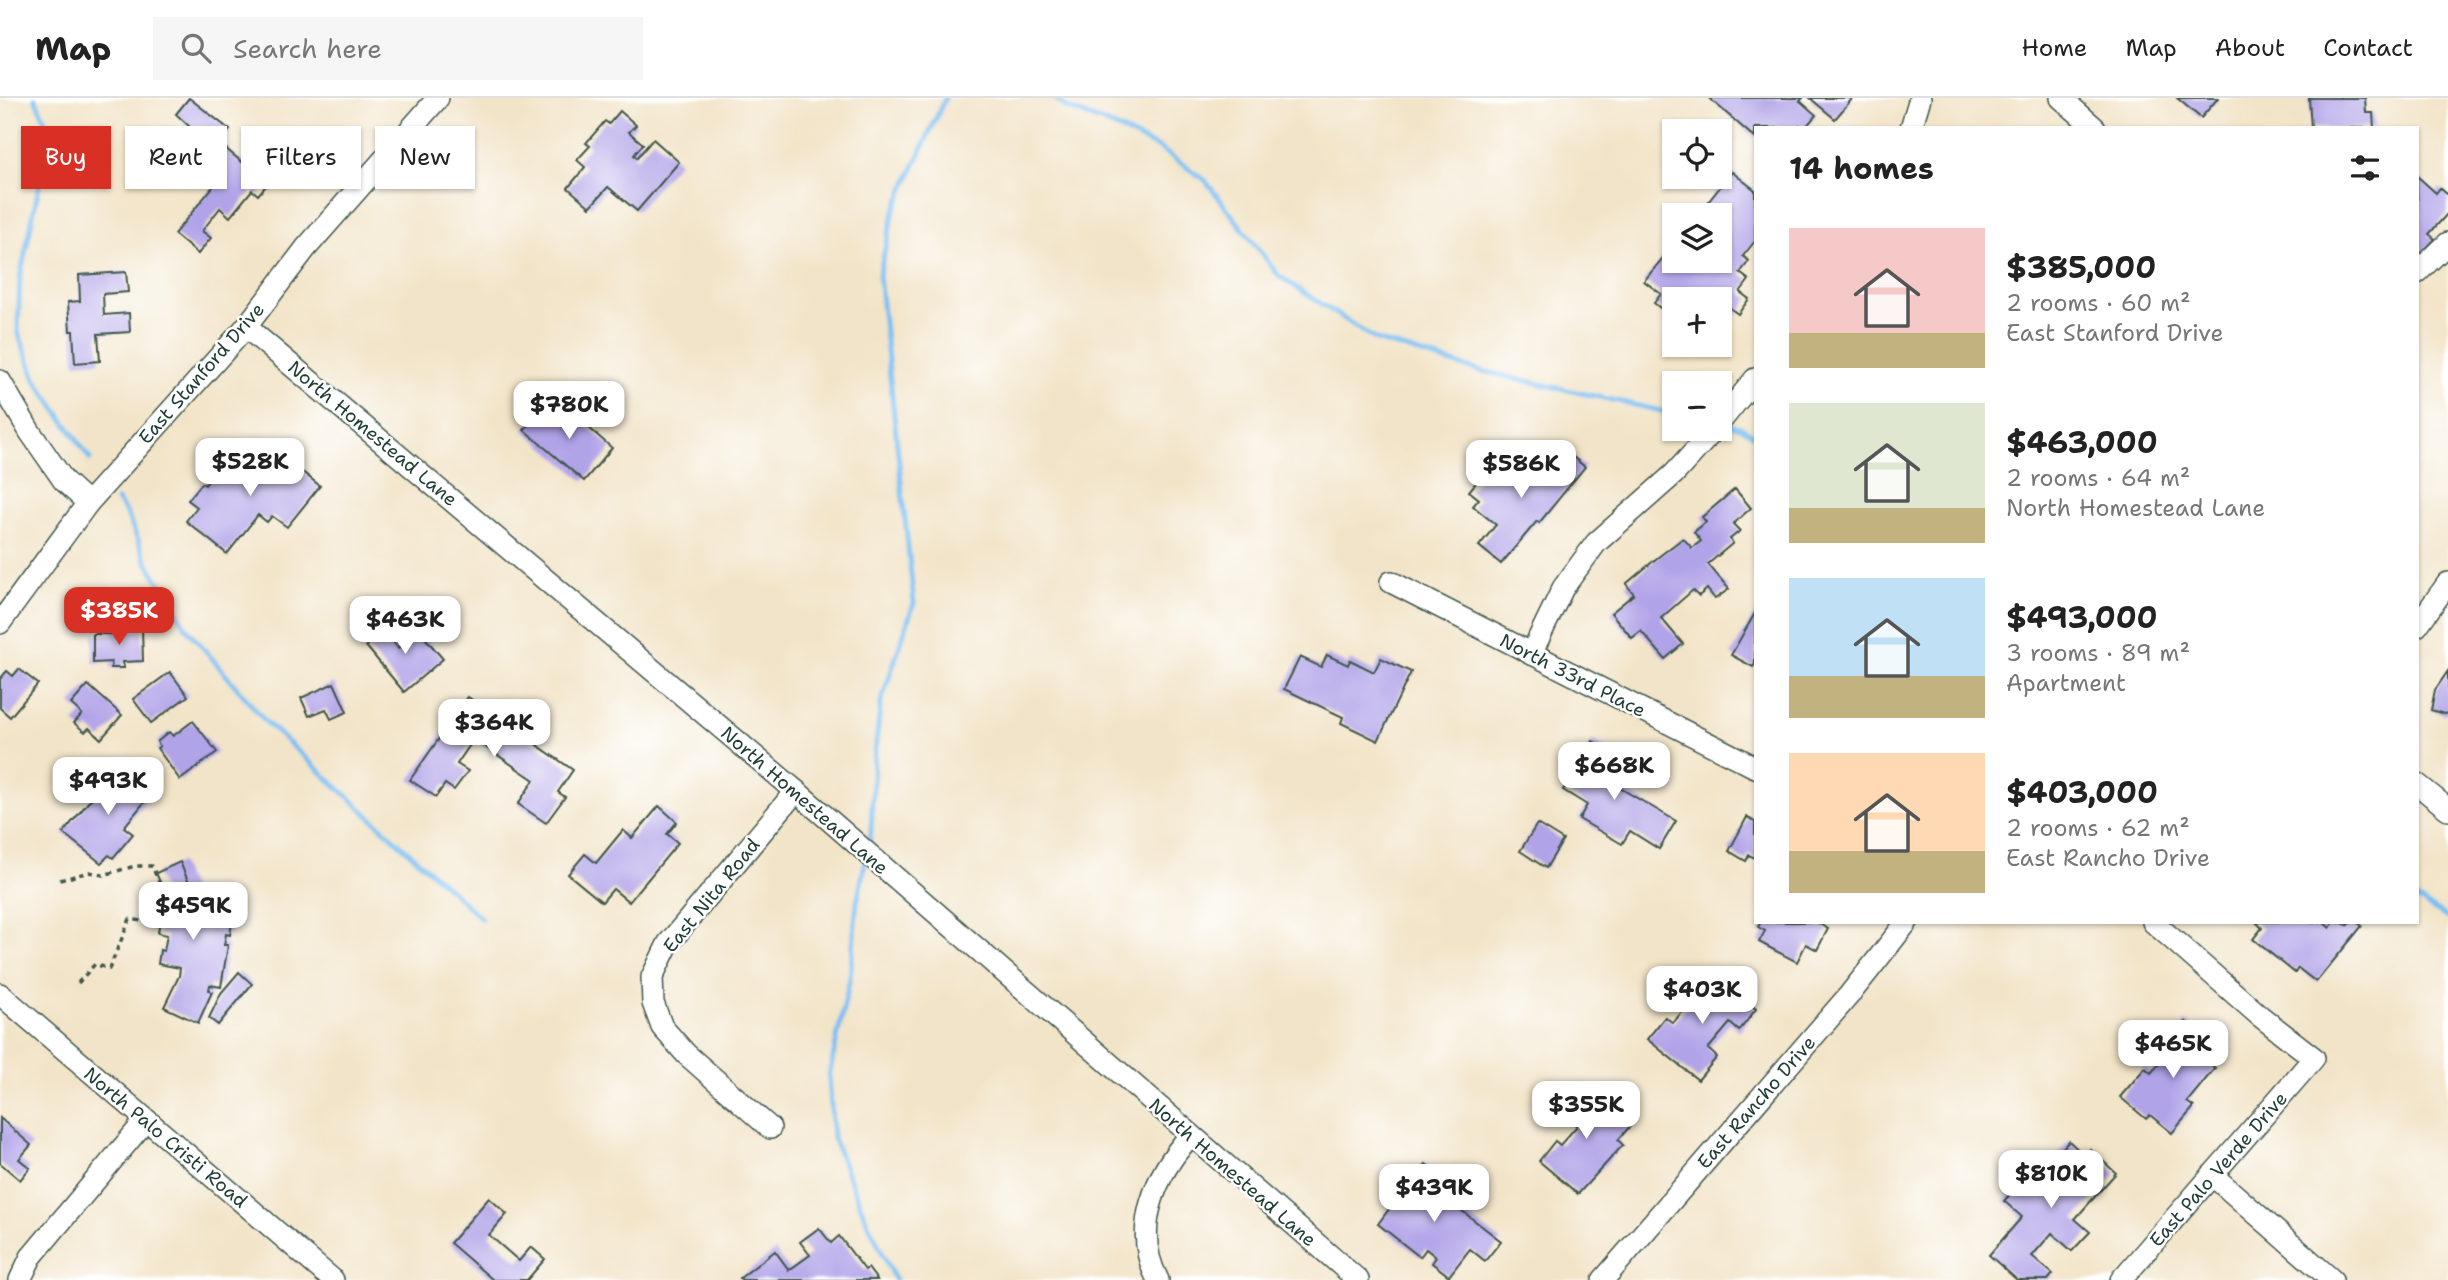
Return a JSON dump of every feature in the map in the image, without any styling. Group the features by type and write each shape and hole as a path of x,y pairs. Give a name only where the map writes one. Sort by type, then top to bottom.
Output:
{"street":[{"name":"East Stanford Drive","path":"0,623 88,503 246,327 306,248 438,98"},
{"path":"1912,126 1920,98"},
{"path":"2061,98 2093,126"},
{"path":"2419,271 2448,243"},
{"name":"North Homestead Lane","path":"246,327 796,791 1358,1280"},
{"path":"1732,408 1754,380"},
{"path":"0,381 30,432 64,481 88,503"},
{"path":"1531,654 1563,588 1597,542 1674,474 1704,441"},
{"name":"North 33rd Place","path":"1391,582 1754,766"},
{"path":"2419,623 2448,583"},
{"path":"2419,786 2448,809"},
{"name":"East Nita Road","path":"770,1128 696,1063 662,1027 653,1003 652,977 668,944 796,791"},
{"name":"East Rancho Drive","path":"1603,1280 1850,994 1905,924"},
{"name":"East Palo Verde Drive","path":"2121,1280 2314,1058 2260,1016 2155,924"},
{"name":"North Palo Cristi Road","path":"0,994 333,1280"},
{"path":"20,1280 30,1257 146,1120"},
{"path":"1158,1280 1152,1270 1146,1238 1147,1214 1155,1189 1177,1150 1191,1135"},
{"path":"2212,1175 2332,1280"}],"path":[{"path":"60,880 89,872 103,875 135,866 152,866 163,894 158,923 130,919 110,969 94,964 78,983"}],"building":[{"path":"189,98 225,126 189,126 176,114"},
{"path":"1709,98 1803,98 1800,101 1816,115 1807,126 1754,126 1754,137"},
{"path":"1810,98 1851,98 1852,99 1835,119"},
{"path":"2177,98 2218,98 2201,118"},
{"path":"2309,98 2365,98 2366,113 2373,113 2374,126 2311,126"},
{"path":"620,111 636,125 629,132 643,144 634,155 637,158 653,139 679,162 637,211 608,187 590,207 568,188 585,167 577,160 590,146 586,143 605,121 609,124"},
{"path":"227,150 241,161 241,189 263,189 258,195 252,190 230,217 220,208 202,231 211,238 198,254 174,234 211,189 227,189"},
{"path":"1732,172 1754,189 1754,242 1743,256 1749,261 1740,273 1749,280 1740,292 1749,299 1738,314 1732,310 1732,287 1662,287 1662,309 1654,303 1661,294 1644,281 1662,259 1662,273 1732,273 1732,203 1707,203 1719,189 1732,189"},
{"path":"2419,178 2436,193 2440,188 2448,195 2448,213 2429,234 2435,239 2419,256"},
{"path":"126,272 128,292 103,294 104,315 129,313 130,332 98,334 100,361 75,363 68,302 80,301 79,275"},
{"path":"548,402 568,420 573,414 612,448 584,481 524,430"},
{"path":"266,443 320,486 287,527 272,516 267,522 258,515 227,554 186,521 197,507 188,500 202,483 205,485 221,464 238,478"},
{"path":"1562,448 1585,467 1501,564 1479,546 1496,525 1473,506 1479,499 1469,491 1495,460 1517,479 1530,463 1541,473"},
{"path":"1735,489 1751,508 1733,524 1740,531 1730,539 1733,543 1708,564 1729,589 1715,599 1707,589 1699,596 1693,590 1661,618 1683,644 1665,659 1641,631 1632,638 1611,613 1634,594 1626,584 1657,558 1683,538 1692,548 1701,541 1694,532 1706,522 1702,517"},
{"path":"1754,615 1754,666 1731,655"},
{"path":"410,620 443,659 404,692 366,646 384,630 398,648 406,641 398,630"},
{"path":"142,628 143,661 123,662 124,668 111,668 111,662 93,663 93,634 112,634 112,629"},
{"path":"1327,655 1348,665 1350,660 1374,672 1381,658 1411,672 1378,741 1341,723 1343,717 1284,689 1300,657 1321,667"},
{"path":"19,669 38,684 10,717 0,708 0,679 7,671 13,676"},
{"path":"2448,671 2448,713 2444,714 2431,710 2435,690"},
{"path":"170,672 188,696 151,723 133,699"},
{"path":"334,683 347,712 331,719 326,709 309,716 301,698"},
{"path":"88,685 122,715 101,739 89,728 85,732 74,723 82,714 71,704"},
{"path":"468,697 573,770 558,792 565,797 546,823 518,804 534,780 474,739 457,764 468,771 454,790 445,784 436,797 410,780"},
{"path":"193,721 217,752 180,780 157,748 160,746 157,742 169,732 173,736"},
{"path":"1593,741 1617,755 1603,778 1676,821 1659,849 1630,831 1622,844 1579,819 1587,805 1563,790"},
{"path":"117,767 151,794 124,827 133,834 113,858 109,855 101,863 63,833"},
{"path":"659,806 677,822 667,834 678,843 629,902 613,889 602,902 568,874 585,854 596,863 623,830 632,838"},
{"path":"1747,817 1754,821 1754,858 1749,855 1746,861 1729,851"},
{"path":"1537,824 1563,840 1546,868 1520,851"},
{"path":"180,862 194,895 235,903 230,935 226,934 224,945 228,945 221,987 210,985 209,990 212,992 198,1023 164,1007 179,976 180,968 158,964 160,950 164,951 167,935 158,933 161,913 166,914 168,900 156,873"},
{"path":"1760,924 1819,924 1828,929 1817,950 1806,944 1797,962 1759,942 1765,931 1758,927"},
{"path":"2258,924 2325,924 2330,928 2333,924 2362,926 2316,982 2298,968 2295,973 2253,939 2262,928"},
{"path":"239,972 252,984 218,1025 209,1018 221,993"},
{"path":"1722,972 1742,988 1737,994 1756,1009 1739,1031 1730,1023 1708,1049 1717,1057 1698,1080 1647,1039 1665,1017 1673,1023 1697,994 1701,998"},
{"path":"2186,1022 2215,1046 2204,1058 2215,1068 2187,1102 2194,1107 2172,1133 2150,1115 2146,1119 2120,1097 2145,1068 2151,1073 2177,1043 2172,1039"},
{"path":"1584,1085 1631,1125 1618,1140 1623,1145 1578,1194 1539,1161 1555,1141 1560,1145 1577,1126 1561,1111"},
{"path":"0,1118 31,1145 19,1159 30,1168 20,1180 0,1163"},
{"path":"2069,1141 2084,1155 2090,1149 2116,1173 2075,1219 2090,1232 2072,1251 2052,1233 2032,1256 2053,1274 2048,1280 2017,1280 1989,1255 2022,1217 2004,1201 2026,1177 2032,1182"},
{"path":"1426,1164 1436,1172 1425,1185 1501,1241 1485,1261 1470,1249 1449,1276 1432,1263 1436,1257 1426,1249 1420,1257 1378,1224 1395,1201 1387,1195 1408,1170 1416,1177"},
{"path":"489,1198 507,1214 489,1235 519,1261 531,1247 545,1259 527,1280 493,1280 450,1243"},
{"path":"819,1228 831,1243 839,1236 865,1270 868,1268 877,1280 740,1278 775,1251 789,1270 810,1255 800,1242"}],"waterway":[{"path":"35,98 45,120 42,172 20,278 18,332 36,380 90,459"},
{"path":"868,846 881,702 914,603 879,275 894,211 945,98"},
{"path":"1054,98 1067,108 1159,148 1205,180 1279,276 1376,340 1469,368 1662,411"},
{"path":"1732,425 1754,435"},
{"path":"117,500 127,514 147,562 187,629 266,722 481,918"},
{"path":"866,859 857,902 850,978 829,1076 833,1138 866,1219 895,1280"},
{"path":"2419,900 2448,918"}]}
